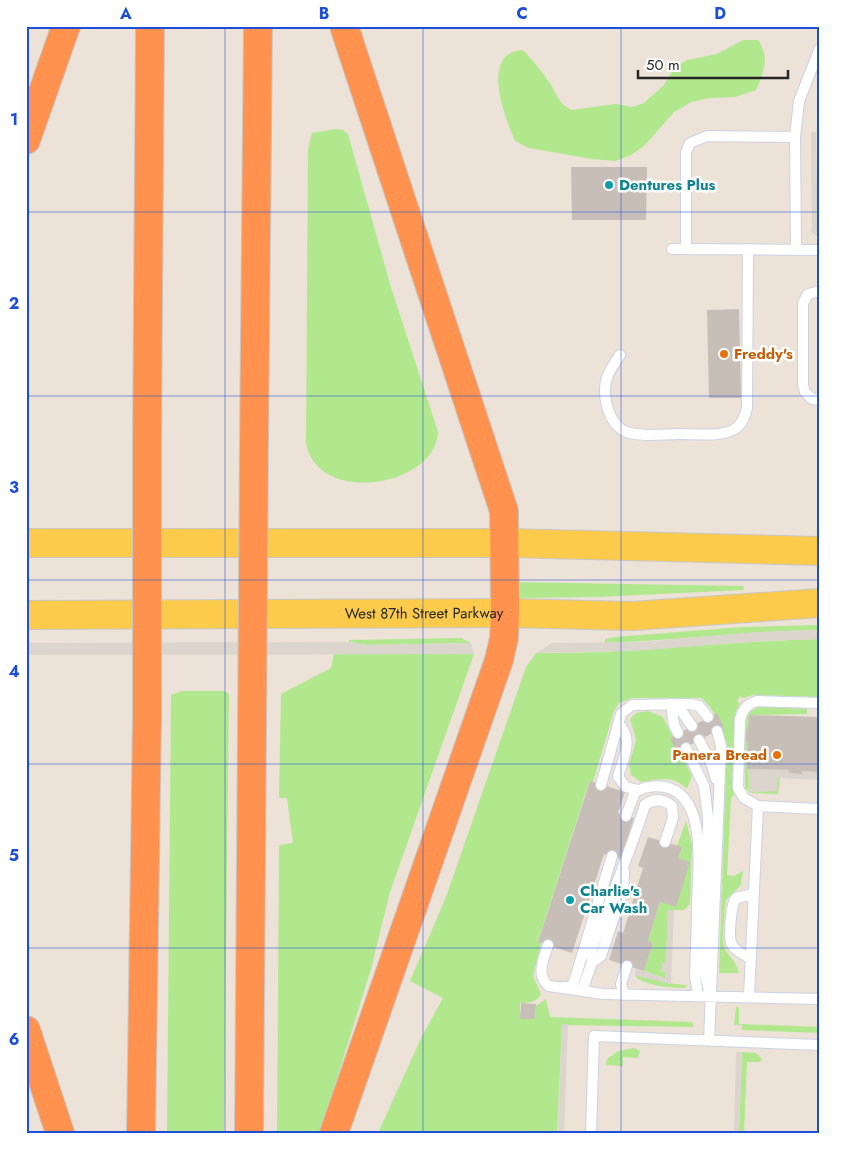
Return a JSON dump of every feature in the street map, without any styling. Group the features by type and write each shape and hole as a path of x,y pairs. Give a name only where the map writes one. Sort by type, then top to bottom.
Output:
{"highway":[{"path":"26,140 66,26"},
{"path":"141,1133 147,717 150,26"},
{"path":"249,1133 258,26"},
{"path":"334,1133 499,660 504,638 505,613 504,511 344,26"},
{"path":"26,1030 60,1133"}],"main road":[{"path":"26,543 504,543 820,551"},
{"name":"West 87th Street Parkway","path":"26,615 505,613 632,616 820,603"}],"lane":[{"path":"796,250 795,137 798,101 820,48"},
{"path":"686,249 686,152 690,142 707,136 795,137"},
{"path":"672,249 820,250"},
{"path":"620,355 606,383 608,410 619,427 629,433 645,434 717,434 736,429 744,419 747,408 748,249"},
{"path":"820,291 808,294 803,303 803,385 805,392 812,399 820,400"},
{"path":"820,703 757,701 750,703 742,711 740,719 738,788 744,798 758,806 820,808"},
{"path":"601,785 622,714 632,704 699,706 708,717"},
{"path":"671,704 682,712 692,726"},
{"path":"671,704 674,725 678,733"},
{"path":"619,724 626,731 628,741 618,777 626,787 638,790 660,786 677,791 687,800 695,822 699,849 696,976 698,996"},
{"path":"709,1041 721,743 716,732"},
{"path":"699,740 712,765 718,788"},
{"path":"686,748 704,786 708,817 704,974 710,995"},
{"path":"626,816 632,795 638,790"},
{"path":"582,991 592,962 601,956 623,890 624,870 645,805 650,802 659,800 672,806 673,818 665,842"},
{"path":"750,996 758,806"},
{"path":"562,988 570,986 574,982 612,856"},
{"path":"751,959 736,950 730,942 732,906 740,896 754,894"},
{"path":"548,945 541,976 549,986 624,994 820,999"},
{"path":"624,994 621,984 627,966"},
{"path":"592,1133 594,1036 820,1045"}],"green space":[{"path":"743,40 758,40 764,53 763,71 756,90 735,97 710,98 691,102 674,112 644,146 631,155 615,161 592,159 529,148 515,141 502,103 498,74 502,62 510,54 523,50 546,78 560,101 571,110 616,104 632,107 644,103 664,85 674,68 687,60 717,54"},
{"path":"335,129 343,130 348,134 390,284 438,432 432,451 418,466 398,476 375,482 352,482 331,476 314,462 306,442 308,150 312,133"},
{"path":"512,582 743,586 744,590 597,597 518,598"},
{"path":"820,625 820,630 605,643 605,639 615,637 742,627"},
{"path":"461,638 471,643 367,645 349,642 349,640"},
{"path":"820,639 820,697 753,695 743,698 740,696 737,701 740,703 735,713 732,783 734,795 731,798 727,875 734,876 743,871 741,885 726,900 723,939 725,949 735,963 739,973 719,973 727,744 723,732 714,713 701,698 632,698 619,703 614,711 593,782 589,782 538,941 541,943 533,976 541,994 537,999 527,1003 520,1003 520,1019 535,1019 536,1006 546,999 550,1017 692,1022 694,1027 562,1025 557,1133 378,1133 423,1034 443,998 410,981 446,897 526,667 536,653 607,652"},
{"path":"334,653 474,654 390,892 371,969 320,1133 277,1133 279,845 293,843 287,798 279,798 281,694 331,668"},
{"path":"182,691 224,691 229,694 224,1133 167,1133 171,695"},
{"path":"761,707 807,709 807,714 749,715"},
{"path":"648,711 663,717 692,776 687,789 671,780 660,779 641,782 631,775 629,765 636,740 630,719 636,713"},
{"path":"749,715 748,730 746,730 747,721"},
{"path":"745,741 748,741 749,791 777,791 777,778 780,778 778,794 751,793 745,788"},
{"path":"686,821 692,844 690,904 684,910 668,910 666,963 662,963 662,972 666,972 665,978 644,971 653,943 648,941 660,902 690,862 678,858 682,847 677,846"},
{"path":"635,975 667,983 686,985 687,987 668,987 651,984 638,979"},
{"path":"736,1006 739,1008 739,1024 820,1027 820,1033 741,1030 742,1025 734,1025"},
{"path":"634,1048 640,1051 638,1058 623,1057 623,1066 606,1065 607,1059 618,1051"},
{"path":"742,1052 756,1053 762,1059 760,1062 747,1062 744,1133 739,1133"}],"shaded area":[{"path":"811,132 816,132 818,237 810,231 812,227"},
{"path":"820,630 820,639 760,641 634,651 536,653 552,643 642,642 757,632"},
{"path":"349,642 367,645 471,643 474,654 26,655 26,643"},
{"path":"749,769 789,770 802,774 802,771 820,772 820,780 778,778 777,791 753,792 749,791"},
{"path":"668,910 674,910 671,984 635,975 636,969 665,978 666,972 662,972 662,963 666,963"},
{"path":"562,1024 568,1024 564,1133 558,1133"},
{"path":"736,1052 742,1052 739,1133 734,1133"}],"building":[{"name":"Dentures Plus","path":"571,167 647,167 646,220 572,220"},
{"name":"Freddy's","path":"739,309 741,398 709,398 707,310"},
{"path":"717,713 724,727 677,752 670,738"},
{"name":"Panera Bread","path":"749,715 820,717 820,772 802,771 802,774 789,773 789,770 747,769 748,741 745,741"},
{"name":"Charlie's Car Wash","path":"590,781 625,792 618,813 634,818 621,859 604,854 572,953 538,942"},
{"name":"Charlie's Car Wash","path":"648,837 682,847 678,858 690,862 676,907 660,902 648,941 653,943 644,971 609,960 618,931 623,933 643,868 638,866"},
{"path":"521,1003 536,1004 535,1019 520,1019"}],"place":[{"name":"Dentures Plus","path":"609,185"},
{"name":"Freddy's","path":"724,354"},
{"name":"Panera Bread","path":"777,755"},
{"name":"Charlie's Car Wash","path":"570,900"}]}
